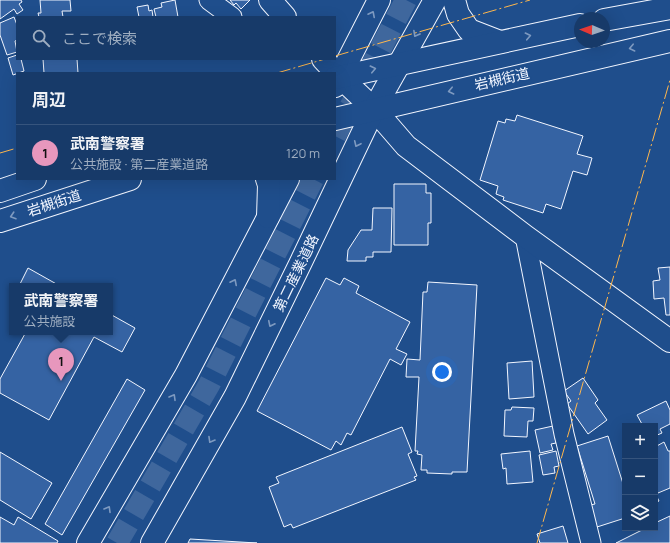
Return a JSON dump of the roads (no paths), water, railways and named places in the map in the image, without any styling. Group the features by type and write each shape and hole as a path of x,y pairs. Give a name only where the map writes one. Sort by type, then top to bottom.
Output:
{"main road":[{"path":"270,0 284,16"},
{"path":"337,80 379,0"},
{"name":"第二産業道路","path":"152,543 235,397 374,109 435,0"},
{"path":"454,0 458,14 469,30 500,42"},
{"path":"610,19 670,8"},
{"path":"337,80 400,63 574,26"},
{"name":"岩槻街道","path":"336,119 670,40"},
{"path":"324,60 332,72"},
{"path":"337,80 374,109 406,146 525,236 670,341"},
{"name":"岩槻街道","path":"0,191 32,180"},
{"name":"岩槻街道","path":"0,221 127,180"},
{"path":"267,180 269,185 268,217"},
{"path":"88,543 186,375 287,180"}],"street":[{"path":"209,0 231,16"},
{"path":"525,236 564,434 591,543"}],"tunnel":[{"path":"336,134 406,0"},
{"path":"117,543 209,385 312,180"}],"place":[{"name":"武南警察署","path":"61,381"}]}
